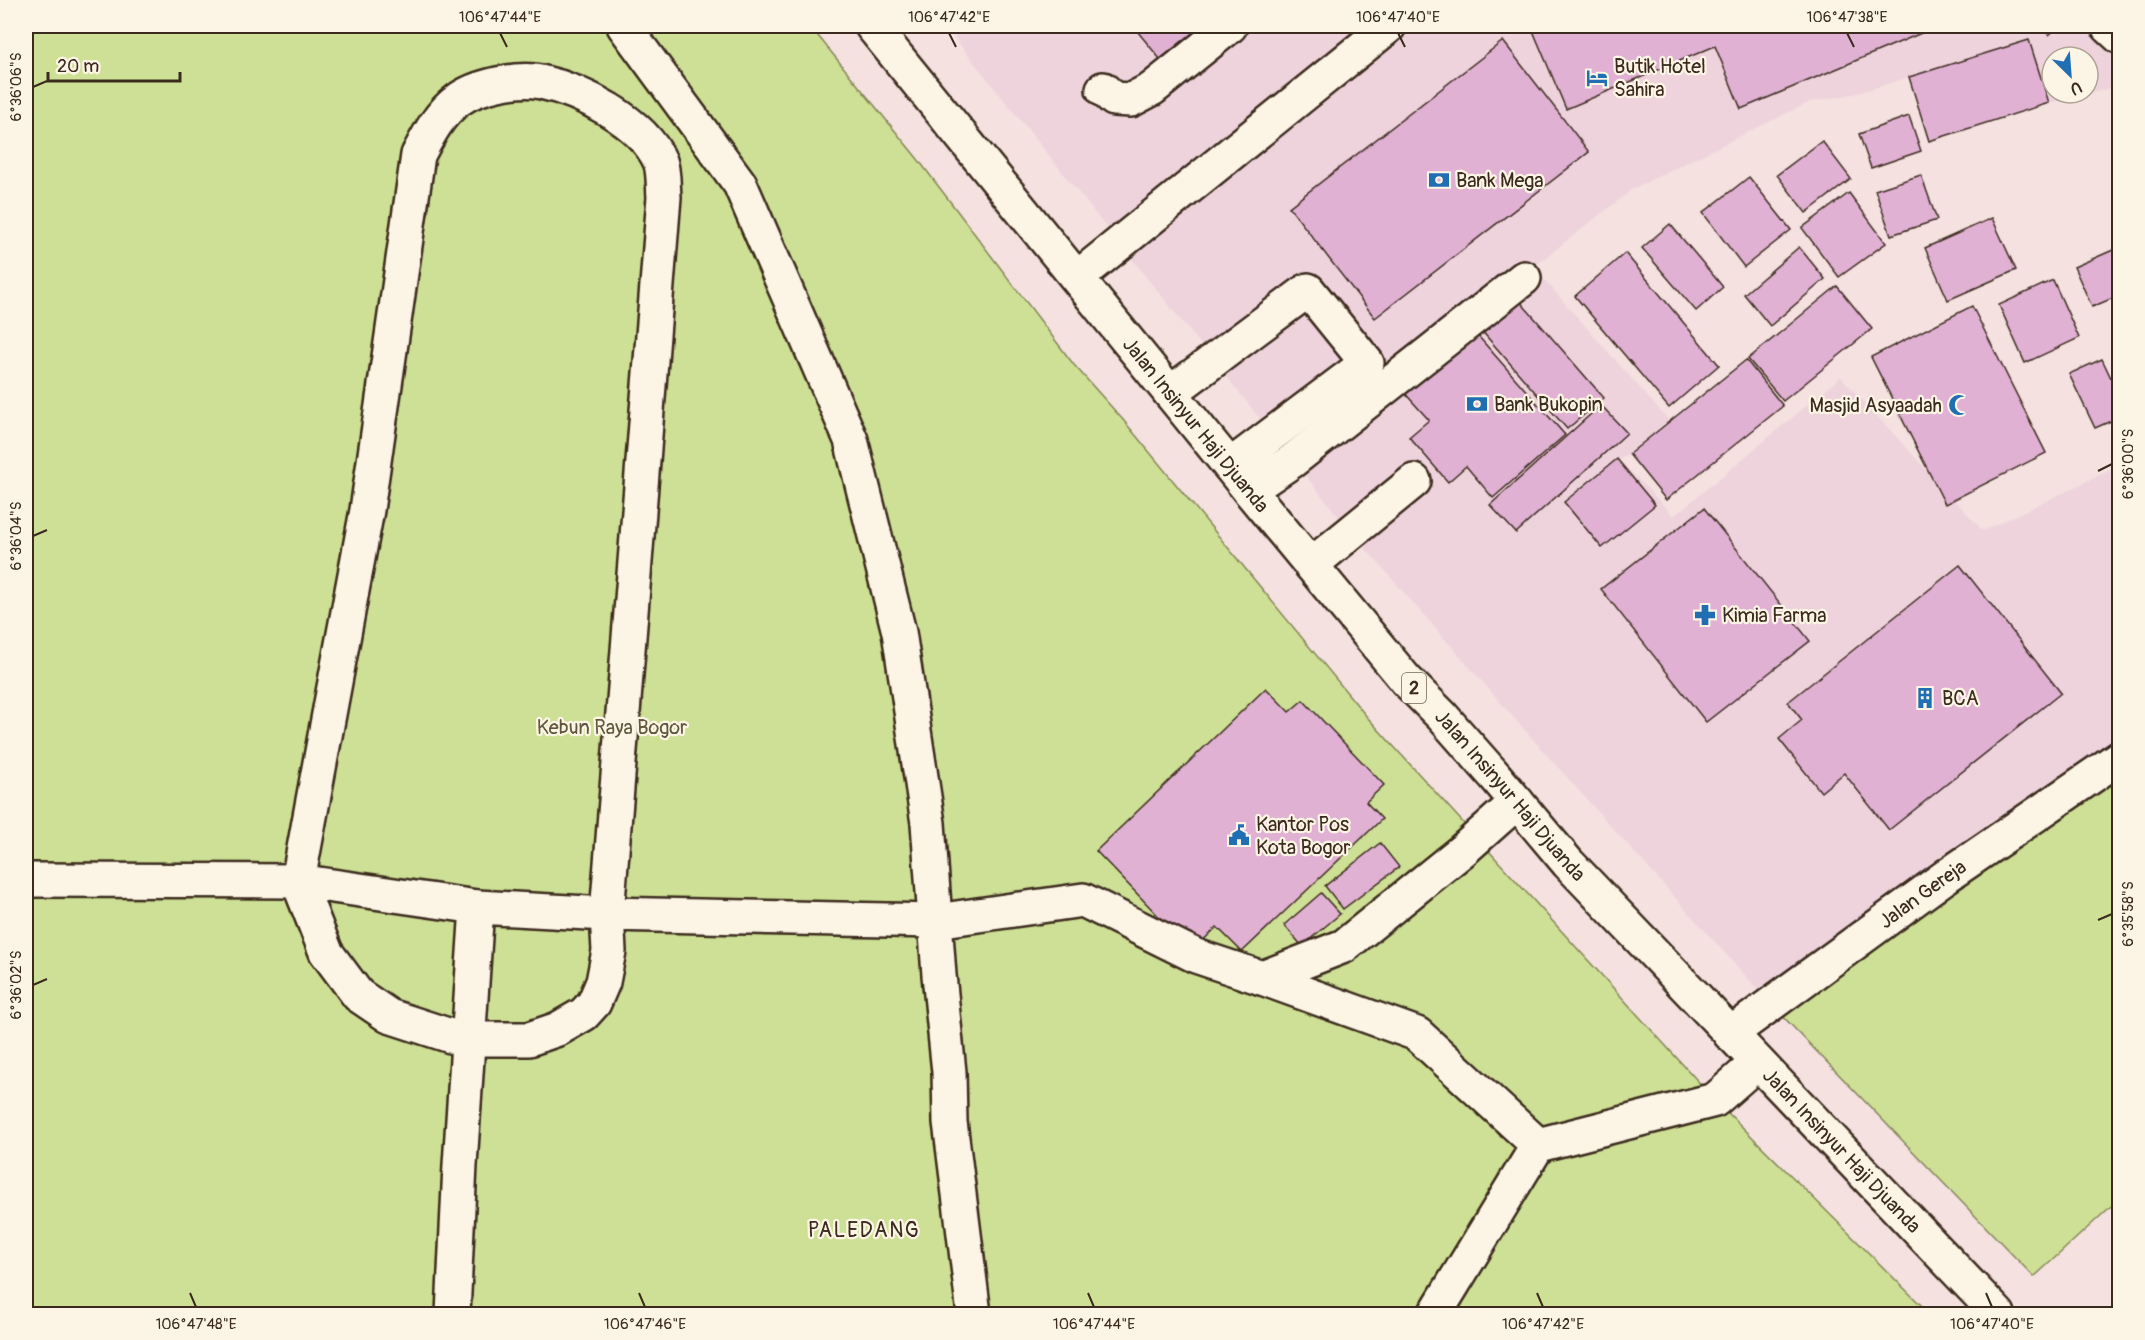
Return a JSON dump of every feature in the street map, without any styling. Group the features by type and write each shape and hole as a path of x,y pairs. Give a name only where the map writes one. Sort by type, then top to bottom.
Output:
{"main road":[{"path":"624,26 740,184 851,440 899,632 928,823 949,1072 950,1122 974,1314"},
{"name":"Jalan Insinyur Haji Djuanda","path":"872,26 1406,680 1442,716 1568,863 1998,1314"},
{"path":"1103,89 1114,99 1131,100 1152,89 1230,26"},
{"path":"1078,277 1389,26"},
{"path":"2108,26 2120,37"},
{"path":"503,81 540,81 599,102 638,130 660,162 664,197 607,914 609,951 603,982 594,1003 584,1014 558,1029 529,1040 460,1039 389,1016 358,996 326,952 298,881 367,510 418,154 435,123 459,99 503,81"},
{"path":"1240,478 1292,461 1524,278"},
{"path":"1170,393 1308,290 1367,363 1240,478"},
{"path":"1311,565 1414,481"},
{"name":"Jalan Gereja","path":"1730,1034 1945,877 2120,757"},
{"path":"1262,978 1344,946 1463,850 1517,802"},
{"path":"26,880 298,881 477,907 607,914 936,921 1083,900 1186,952 1417,1034 1538,1145"},
{"path":"453,1314 477,907"},
{"path":"1435,1314 1538,1145 1715,1100 1757,1063"}],"shaded area":[{"path":"945,26 2038,26 2049,36 2061,26 2108,26 2119,37 2119,86 2100,91 2100,45 2040,45 2040,105 2043,105 1929,141 1909,77 1858,93 1810,102 1634,188 1533,267 1670,422 1619,460 1674,516 1841,377 1983,531 2119,466 2119,758 1770,1003 1537,744 1351,532"}],"green space":[{"name":"Kebun Raya Bogor","path":"26,26 810,26 917,158 1074,365 1124,421 1367,717 1715,1100 1930,1314 26,1314"},
{"path":"2119,756 2119,1199 2034,1277 1770,1003"}],"building":[{"path":"1133,26 1204,26 1160,59"},
{"name":"Butik Hotel Sahira","path":"1531,26 1938,26 1741,109 1715,46 1566,109"},
{"path":"2040,26 2059,26 2049,35"},
{"path":"2029,40 2040,75 2040,105 2043,105 1929,141 1909,77"},
{"name":"Bank Mega","path":"1503,41 1589,152 1375,318 1289,207"},
{"path":"1909,116 1921,151 1871,168 1859,134"},
{"path":"1822,141 1851,179 1806,213 1777,175"},
{"path":"1921,175 1937,220 1891,235 1875,190"},
{"path":"1749,177 1791,230 1744,267 1703,213"},
{"path":"1849,193 1886,243 1839,277 1802,228"},
{"path":"1992,218 2016,270 1948,300 1925,248"},
{"path":"1670,224 1723,287 1696,311 1642,248"},
{"path":"1799,247 1825,279 1770,326 1744,294"},
{"path":"2120,247 2120,295 2092,307 2074,267"},
{"path":"1625,253 1719,365 1669,408 1575,296"},
{"path":"2053,280 2079,338 2025,363 1999,305"},
{"path":"1837,286 1872,329 1783,401 1748,359"},
{"path":"1511,291 1604,398 1567,429 1474,322"},
{"name":"Masjid Asyaadah","path":"1972,306 2046,453 1945,504 1871,357"},
{"name":"Bank Bukopin","path":"1471,328 1565,435 1493,498 1466,466 1448,482 1409,437 1429,420 1401,389"},
{"path":"2102,359 2120,397 2120,417 2095,428 2069,374"},
{"path":"1746,360 1783,406 1666,500 1629,454"},
{"path":"1601,405 1627,433 1516,533 1490,505"},
{"path":"1617,459 1655,505 1602,548 1564,502"},
{"name":"Kimia Farma","path":"1704,508 1810,641 1706,722 1601,589"},
{"name":"BCA","path":"1960,565 2061,693 1889,830 1844,773 1821,792 1779,739 1802,720 1788,702"},
{"name":"Kantor Pos Kota Bogor","path":"1266,688 1289,712 1303,700 1384,785 1366,802 1382,819 1242,952 1217,927 1192,951 1096,851"},
{"path":"1380,843 1399,867 1343,909 1325,886"},
{"path":"1321,893 1340,914 1302,946 1284,925"}],"place":[{"name":"Butik Hotel Sahira","path":"1597,78"},
{"name":"Bank Mega","path":"1439,180"},
{"name":"Bank Bukopin","path":"1477,404"},
{"name":"Masjid Asyaadah","path":"1959,405"},
{"name":"Kimia Farma","path":"1705,615"},
{"name":"BCA","path":"1925,698"},
{"name":"Kantor Pos Kota Bogor","path":"1239,835"}],"district":[{"name":"PALEDANG","path":"864,1230"}]}
